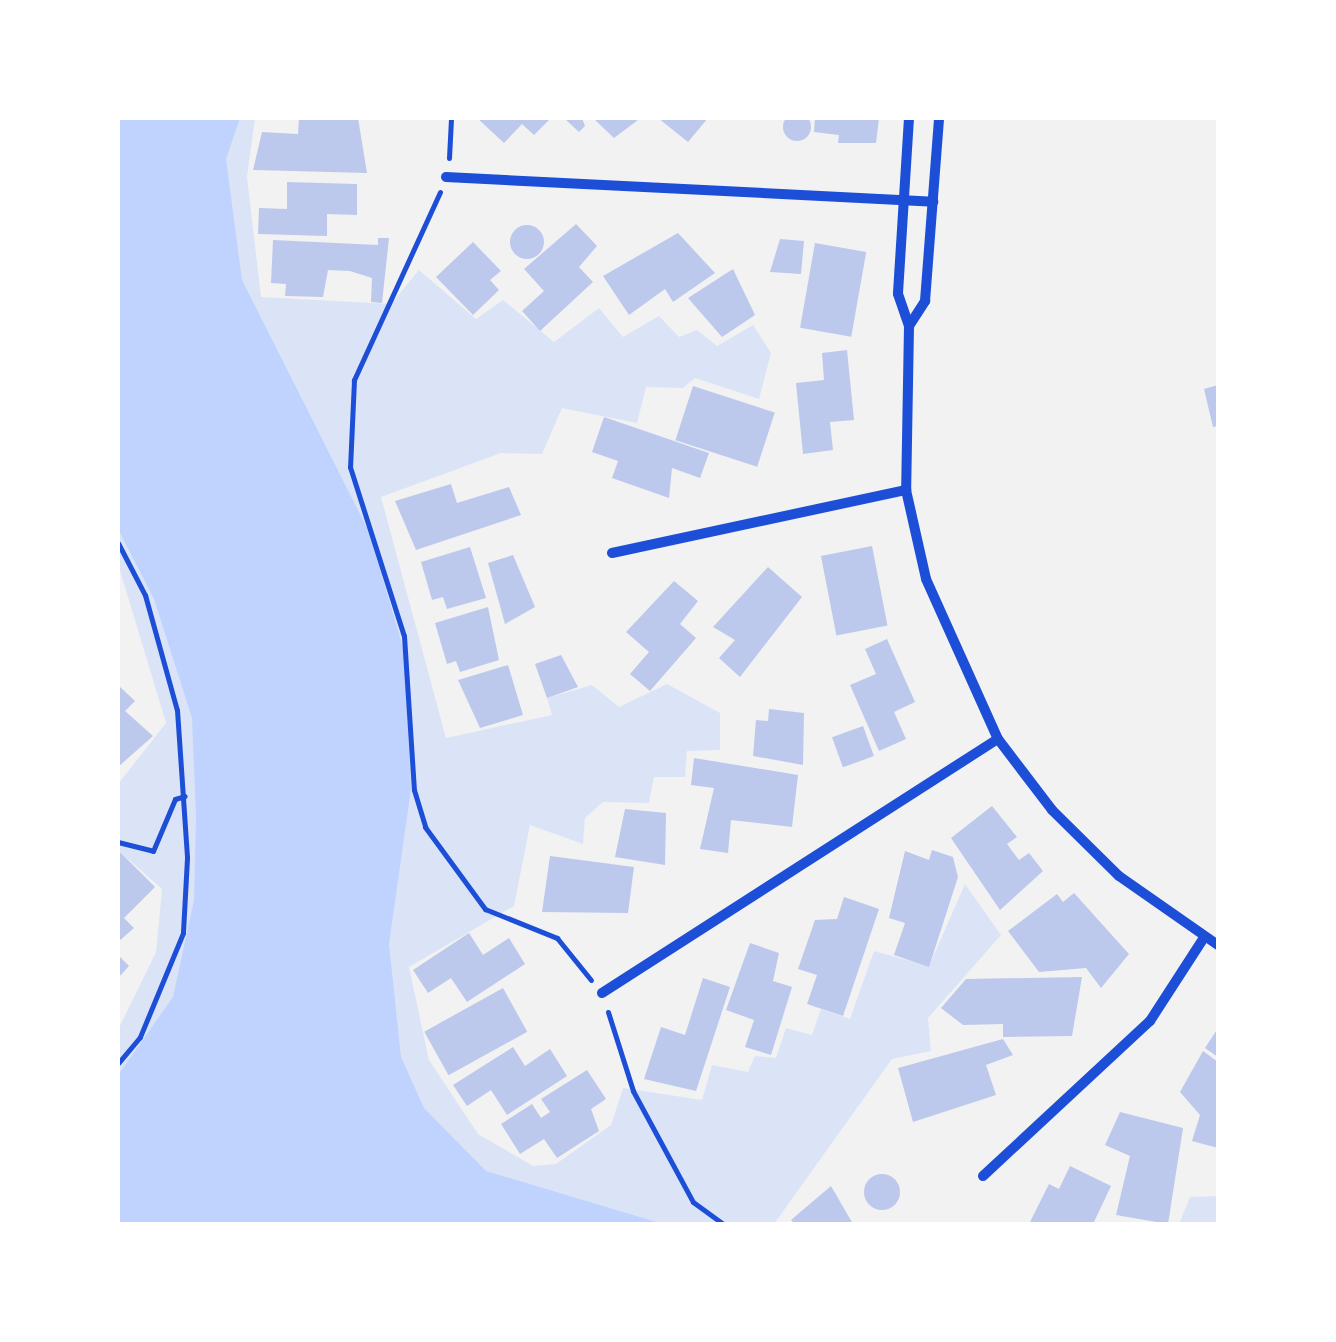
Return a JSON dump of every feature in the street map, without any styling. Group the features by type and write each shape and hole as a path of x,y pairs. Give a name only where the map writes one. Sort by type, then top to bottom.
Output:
{"street":[{"path":"908,118 898,294 909,326 906,490 926,579 998,739 1118,876 1203,940 1218,946"},
{"path":"909,326 925,301 939,118"},
{"path":"446,178 933,202"},
{"path":"612,554 906,490"},
{"path":"602,993 998,739"},
{"path":"984,1176 1150,1021 1203,940"}],"path":[{"path":"450,118 446,178 354,380 350,467 404,636 414,790 426,827 485,909 556,938 602,993 633,1091 693,1202 723,1224"},
{"path":"118,542 145,595 178,710 185,796 183,934 149,1021 118,1063"},
{"path":"118,842 153,850 175,799 185,796"}],"shaded area":[{"path":"118,118 255,118 247,177 261,297 391,304 419,270 476,319 503,300 554,342 599,308 623,337 659,316 679,337 697,330 717,346 753,325 771,353 759,399 695,378 683,388 646,387 637,423 562,408 542,454 501,453 381,497 446,738 552,715 547,698 592,685 619,707 667,684 720,713 720,750 687,751 685,777 654,777 649,803 603,802 585,818 583,844 530,825 514,906 409,967 429,1060 478,1134 533,1166 556,1164 611,1125 623,1088 702,1100 712,1065 748,1072 755,1056 776,1058 786,1028 812,1035 821,1009 850,1019 874,951 929,966 965,884 1001,935 928,1018 931,1051 892,1059 774,1224 118,1224 118,1030 156,952 162,889 118,850 118,784 166,723 118,564"},
{"path":"1218,1196 1218,1224 1179,1224 1190,1197"}],"water":[{"path":"118,118 240,118 226,159 242,280 369,532 404,651 411,789 389,944 401,1057 424,1108 486,1171 663,1224 118,1224 118,1075 173,997 194,900 196,817 192,718 154,599 118,529"}],"building":[{"path":"797,113 807,117 811,127 807,137 797,141 787,137 783,127 787,117"},
{"path":"299,118 358,118 367,173 253,170 262,132 298,134"},
{"path":"477,118 551,118 534,135 522,124 504,143"},
{"path":"564,118 582,118 585,126 579,132"},
{"path":"593,118 635,118 638,120 614,138"},
{"path":"658,118 708,118 688,142"},
{"path":"815,118 879,118 876,143 838,143 839,135 814,132"},
{"path":"287,182 357,184 357,215 327,214 327,236 258,234 259,208 287,209"},
{"path":"576,224 597,246 579,267 593,282 540,331 522,311 544,291 524,269"},
{"path":"527,225 539,230 544,242 539,254 527,259 515,254 510,242 515,230"},
{"path":"678,233 715,273 673,302 665,289 629,315 603,276"},
{"path":"378,238 389,238 382,303 371,302 372,278 350,271 328,270 323,297 285,296 286,284 271,283 273,240 378,245"},
{"path":"780,239 804,241 801,274 770,272"},
{"path":"473,242 501,271 490,280 499,290 473,315 436,277"},
{"path":"815,243 866,252 851,337 800,328"},
{"path":"733,269 755,315 722,337 688,298"},
{"path":"847,350 854,420 830,422 833,450 803,454 796,383 824,380 822,353"},
{"path":"1218,385 1218,426 1213,427 1204,389"},
{"path":"693,386 775,413 757,467 675,440"},
{"path":"604,417 709,453 700,478 672,468 669,498 612,478 618,461 592,452"},
{"path":"451,484 457,503 509,487 521,515 416,550 395,501"},
{"path":"872,546 887,626 836,635 821,556"},
{"path":"470,547 486,598 447,609 443,597 432,600 421,562"},
{"path":"513,555 535,607 505,624 488,563"},
{"path":"768,567 802,597 740,677 719,658 735,640 713,627"},
{"path":"674,581 698,601 680,624 696,638 650,691 630,674 649,652 626,632"},
{"path":"488,607 499,660 460,672 456,661 447,664 435,623"},
{"path":"887,639 915,702 894,712 906,739 879,751 850,685 876,674 865,649"},
{"path":"561,655 578,687 547,698 535,664"},
{"path":"508,665 523,715 480,728 458,680"},
{"path":"118,685 135,701 125,711 153,736 118,767"},
{"path":"769,709 804,713 803,765 753,756 756,720 768,721"},
{"path":"863,726 874,756 843,767 832,737"},
{"path":"694,758 798,775 792,827 731,820 728,853 700,849 714,788 691,785"},
{"path":"992,806 1017,837 1007,844 1019,860 1029,853 1043,871 1000,910 951,838"},
{"path":"625,809 666,813 665,865 615,857"},
{"path":"118,850 155,887 124,918 134,928 118,942"},
{"path":"932,850 953,857 958,877 929,967 894,955 905,923 889,918 905,851 929,860"},
{"path":"550,856 634,867 628,913 542,912"},
{"path":"1074,893 1129,954 1101,988 1086,968 1039,972 1008,931 1057,894 1063,902"},
{"path":"844,897 879,909 843,1016 807,1004 817,975 798,969 815,920 837,919"},
{"path":"469,933 483,955 509,938 525,964 467,1002 451,978 428,993 413,970"},
{"path":"750,943 779,953 773,981 792,987 771,1055 745,1047 754,1020 726,1010"},
{"path":"118,955 129,966 118,978"},
{"path":"1082,977 1072,1036 1003,1037 1003,1024 963,1025 941,1008 966,979"},
{"path":"703,978 730,987 696,1091 644,1079 661,1027 685,1035"},
{"path":"503,988 527,1032 449,1075 424,1032"},
{"path":"1218,1028 1218,1057 1205,1048"},
{"path":"1003,1039 1013,1055 986,1065 996,1095 913,1122 898,1068"},
{"path":"513,1047 525,1066 550,1049 567,1076 507,1115 491,1090 467,1106 453,1085"},
{"path":"1203,1051 1218,1062 1218,1148 1192,1141 1200,1115 1180,1092"},
{"path":"587,1070 606,1099 591,1109 599,1131 557,1158 544,1139 520,1154 501,1124 532,1104 541,1118 550,1112 541,1099"},
{"path":"1120,1112 1183,1128 1168,1224 1116,1215 1130,1156 1105,1145"},
{"path":"1070,1166 1111,1186 1093,1224 1029,1224 1049,1184 1059,1189"},
{"path":"882,1174 895,1179 900,1192 895,1205 882,1210 869,1205 864,1192 869,1179"},
{"path":"831,1186 853,1224 795,1224 791,1220"}]}
